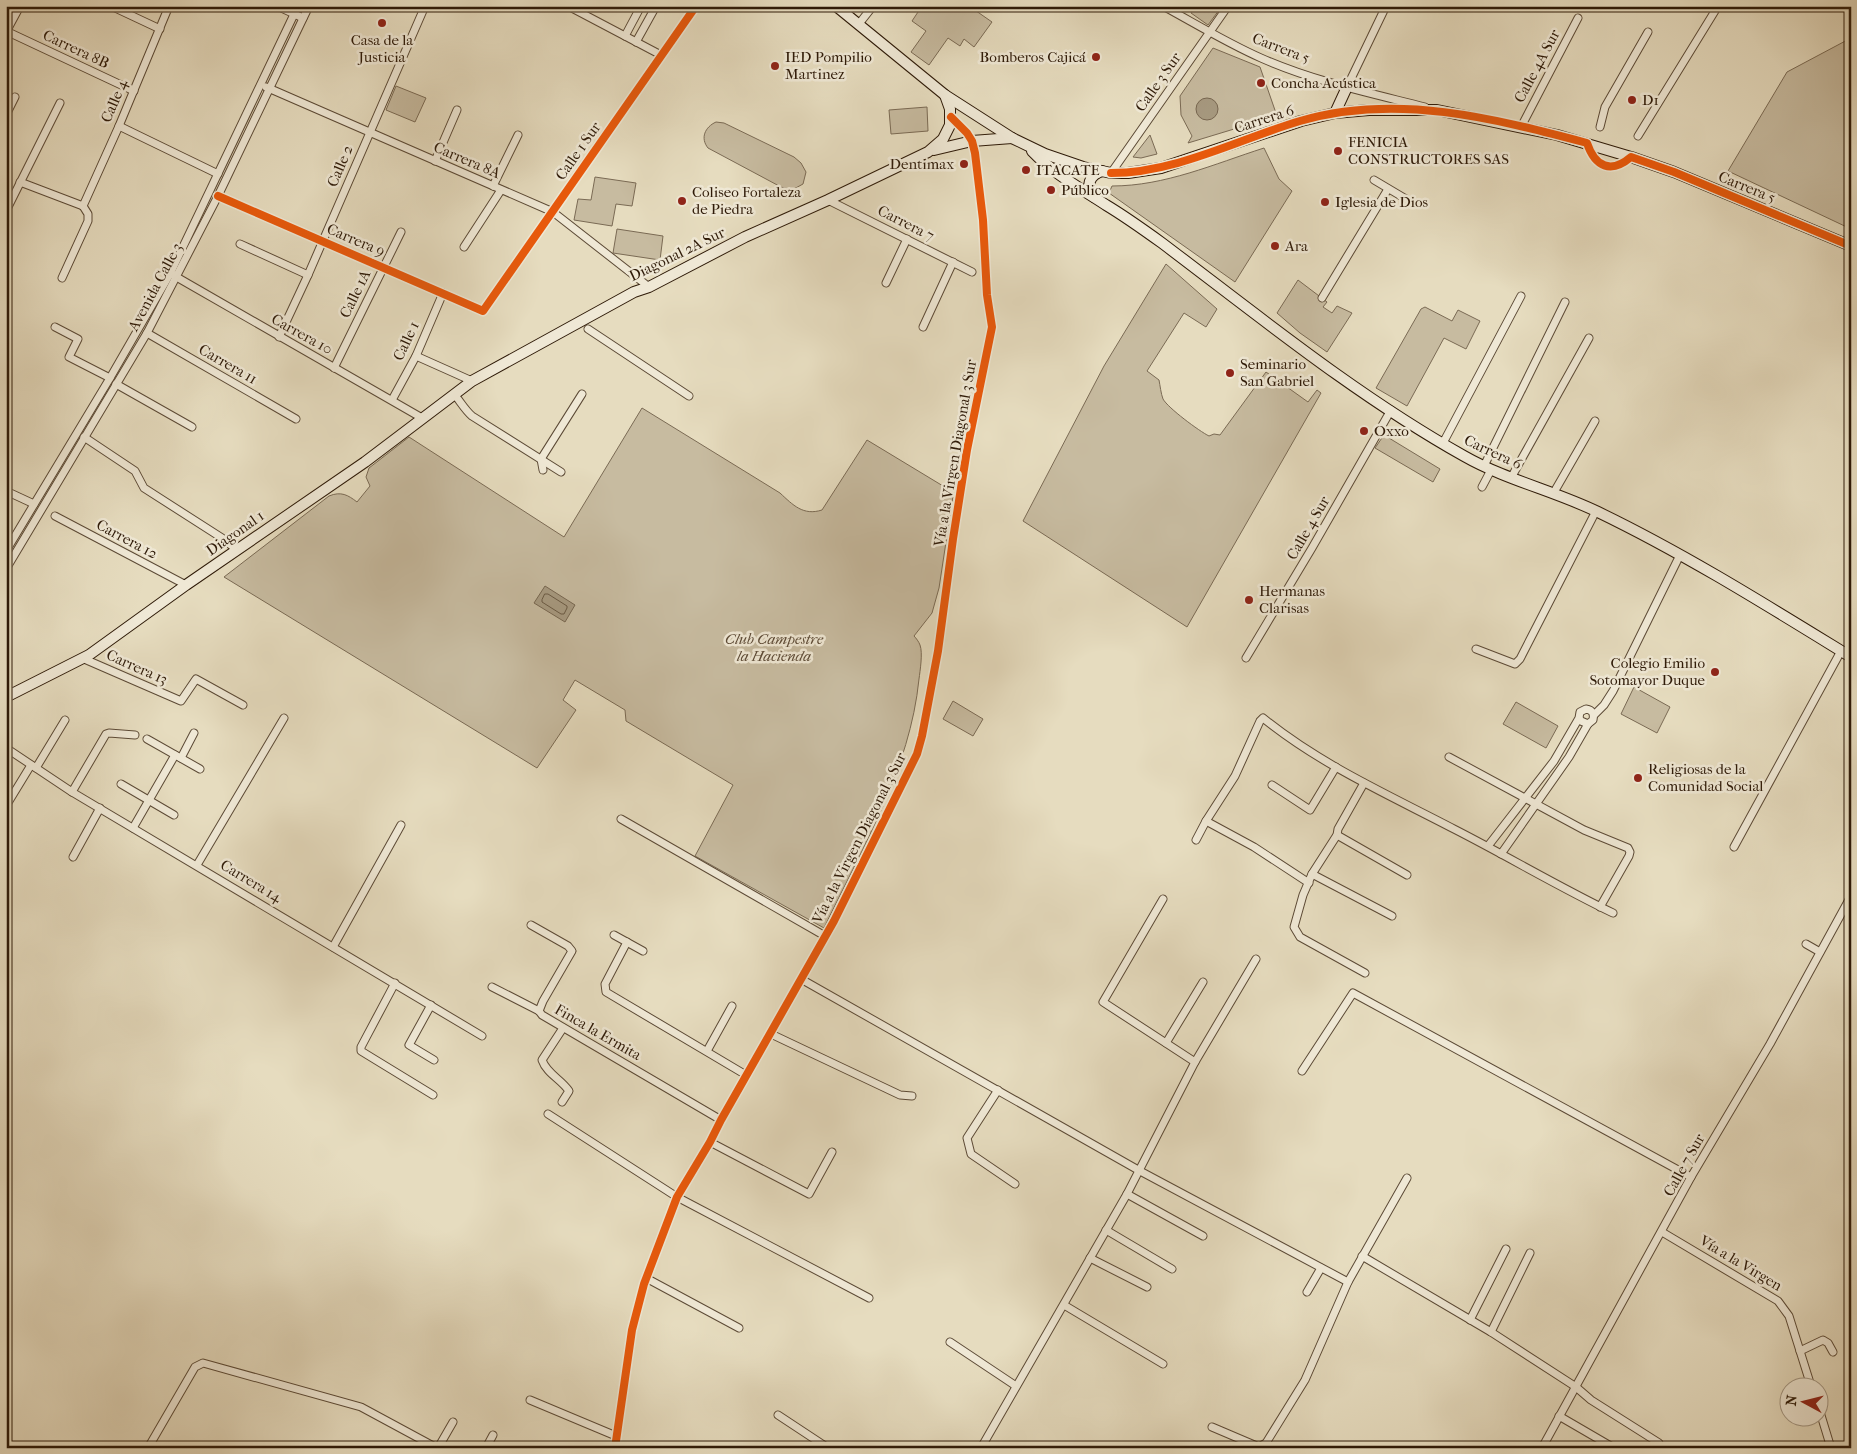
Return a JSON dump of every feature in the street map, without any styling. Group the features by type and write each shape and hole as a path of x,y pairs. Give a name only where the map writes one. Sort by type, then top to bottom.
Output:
{"main road":[{"name":"Carrera 6","path":"836,6 945,95 1012,138 1064,162 1107,172 1128,173 1161,168 1301,121 1335,113 1369,110 1437,110"},
{"path":"1335,113 1347,87"},
{"path":"928,152 943,139 947,132 951,117 949,102 945,95"},
{"name":"Carrera 5","path":"1437,110 1521,127 1587,143 1631,157 1682,176 1851,246"},
{"path":"928,152 972,141 1012,138"},
{"name":"Carrera 6","path":"1027,146 1066,181 1136,224 1294,343 1368,396 1443,444 1488,468 1596,511 1680,555 1851,657"},
{"name":"Diagonal 2A Sur","path":"472,381 634,292 649,287 744,237 828,200 928,152"},
{"path":"1094,197 1088,187 1089,181 1092,176 1107,172"},
{"name":"Diagonal 1","path":"6,697 89,655 186,585 366,462 472,381"}],"street":[{"path":"6,32 20,6"},
{"path":"110,6 160,29"},
{"name":"Calle 4","path":"83,206 169,6"},
{"path":"278,6 304,18"},
{"name":"Avenida Calle 3","path":"6,551 170,274 298,6"},
{"name":"Avenida Calle 3","path":"6,569 147,333 177,278 309,6"},
{"name":"Calle 2","path":"279,336 308,276 425,6"},
{"path":"568,6 661,55"},
{"path":"625,36 641,6"},
{"path":"636,42 656,6"},
{"name":"Calle 1 Sur","path":"483,311 696,6"},
{"path":"858,25 873,6"},
{"name":"Carrera 5","path":"1163,6 1208,33 1263,59 1347,87 1437,110"},
{"name":"Calle 3 Sur","path":"1107,172 1228,6"},
{"path":"1347,87 1386,6"},
{"path":"1638,136 1718,6"},
{"name":"Calle 4A Sur","path":"1521,127 1578,18"},
{"name":"Carrera 8B","path":"6,32 134,91"},
{"path":"1600,127 1605,107 1648,32"},
{"name":"Carrera 8A","path":"260,85 553,212 649,287"},
{"path":"6,115 15,98"},
{"path":"7,209 60,103"},
{"path":"434,161 457,110"},
{"path":"951,117 960,125 972,141"},
{"path":"119,126 218,174"},
{"path":"493,186 518,135"},
{"name":"Vía a la Virgen Diagonal 3 Sur","path":"615,1448 632,1330 646,1278 677,1197 834,921 917,754 938,651 967,450 992,327 987,294 983,220 972,141"},
{"path":"1587,143 1591,155 1597,162 1606,166 1624,163 1631,157"},
{"path":"1374,180 1406,199"},
{"path":"20,182 83,206 88,214 88,221 62,278"},
{"path":"1322,298 1388,189"},
{"path":"464,247 501,190"},
{"name":"Carrera 9","path":"218,196 483,311"},
{"name":"Carrera 7","path":"828,200 972,272"},
{"name":"Calle 1A","path":"334,368 401,232"},
{"path":"886,282 907,239"},
{"path":"240,244 308,276"},
{"path":"923,327 953,262"},
{"name":"Carrera 10","path":"170,274 422,418"},
{"name":"Calle 1","path":"392,400 416,356 443,293"},
{"path":"1443,444 1521,296"},
{"path":"1482,487 1488,468 1565,302"},
{"path":"56,327 78,339 69,357 110,378"},
{"path":"588,329 689,396"},
{"name":"Carrera 11","path":"147,333 296,419"},
{"path":"1511,478 1589,338"},
{"path":"416,356 472,381"},
{"path":"116,384 192,426"},
{"path":"454,394 467,412 561,472"},
{"path":"543,470 541,460 582,394"},
{"name":"Calle 4 Sur","path":"1246,658 1391,410"},
{"path":"1553,494 1595,421"},
{"path":"84,437 135,470 144,488 222,538 237,550"},
{"path":"6,491 34,504"},
{"path":"1476,649 1515,664 1520,660 1596,511"},
{"name":"Carrera 12","path":"55,516 186,585"},
{"path":"1501,854 1550,784 1588,724 1593,720 1594,715 1613,691 1680,555"},
{"path":"1734,847 1841,651"},
{"name":"Carrera 13","path":"82,658 182,701 196,679 243,705"},
{"path":"1488,846 1542,778 1567,739 1579,718 1580,712 1586,709 1590,710 1594,715"},
{"path":"197,865 284,718"},
{"path":"1196,840 1235,776 1263,718 1289,739 1364,783 1488,846 1613,913"},
{"path":"1579,718 1588,724"},
{"path":"6,806 65,720"},
{"path":"133,828 148,800 194,733"},
{"path":"72,792 106,734 135,735"},
{"path":"147,739 200,769"},
{"path":"1567,739 1576,745"},
{"name":"Carrera 14","path":"6,748 72,792 482,1036"},
{"path":"1450,757 1584,830 1628,848 1629,856 1600,907"},
{"path":"1272,785 1310,810 1336,767"},
{"path":"1542,778 1550,784"},
{"path":"1364,783 1338,829 1337,835 1312,874 1294,927 1300,937 1365,973"},
{"path":"120,784 174,815"},
{"path":"73,857 100,808"},
{"path":"621,819 825,936"},
{"path":"1206,821 1254,847 1309,883"},
{"path":"333,946 401,825"},
{"path":"1337,835 1407,875"},
{"path":"1498,835 1509,842"},
{"path":"1312,874 1392,916"},
{"name":"Calle 7 Sur","path":"1542,1448 1692,1177 1770,1044 1851,896"},
{"path":"1163,899 1103,1002 1195,1062"},
{"name":"Finca la Ermita","path":"530,925 572,950 543,1001 539,1011 542,1015 720,1120"},
{"path":"614,935 643,951"},
{"path":"627,942 604,984 606,992 746,1075"},
{"path":"1806,944 1820,952"},
{"path":"981,1448 1140,1171 1195,1062 1256,959"},
{"path":"802,979 1140,1171 1348,1282"},
{"path":"1166,1043 1203,982"},
{"path":"395,983 361,1046 361,1051 433,1095"},
{"path":"492,987 539,1011"},
{"path":"1302,1071 1353,992 1692,1177"},
{"path":"431,1005 409,1045 434,1060"},
{"path":"707,1051 732,1006"},
{"path":"562,1102 569,1091 565,1085 545,1068 542,1060 563,1028"},
{"path":"771,1034 900,1095 912,1096"},
{"path":"998,1090 968,1138 971,1154 1016,1184"},
{"path":"548,1114 677,1197 868,1298"},
{"path":"710,1142 809,1194 832,1152"},
{"path":"1212,1427 1259,1447 1266,1443 1305,1380 1348,1282 1407,1178"},
{"path":"1127,1194 1203,1236"},
{"path":"1106,1230 1172,1269"},
{"name":"Vía a la Virgen","path":"1662,1232 1778,1300 1789,1316 1808,1376"},
{"path":"1470,1320 1506,1249"},
{"path":"1491,1332 1530,1253"},
{"path":"1362,1256 1491,1332 1658,1443"},
{"path":"1090,1258 1147,1287"},
{"path":"1307,1292 1321,1268"},
{"path":"646,1278 739,1328"},
{"path":"1064,1305 1163,1364"},
{"path":"1800,1351 1824,1340 1833,1352"},
{"path":"950,1342 1016,1386"},
{"path":"148,1448 195,1367 203,1364 361,1407 424,1444 437,1448 453,1422"},
{"path":"530,1400 616,1436"},
{"path":"778,1415 828,1448"},
{"path":"1559,1416 1614,1448"},
{"path":"1824,1426 1831,1448"},
{"path":"486,1448 493,1435"}],"green space":[{"path":"922,6 969,6 992,22 974,47 964,39 960,46 948,38 929,65 911,52 926,31 912,21"},
{"path":"1195,6 1222,6 1208,25 1191,13"},
{"path":"1851,38 1851,229 1728,171 1787,72"},
{"path":"1213,48 1260,67 1277,116 1188,143 1192,136 1181,115 1180,96"},
{"path":"396,86 426,98 415,122 386,110"},
{"path":"927,107 928,131 891,134 889,110"},
{"path":"716,122 724,123 794,157 801,163 806,172 803,184 792,190 781,187 708,148 704,140 705,133"},
{"path":"1150,135 1157,154 1141,158 1133,157"},
{"path":"1264,148 1279,179 1292,191 1235,282 1109,193 1112,186 1132,185 1170,178"},
{"path":"595,177 636,183 632,206 616,204 612,226 574,220 578,199 591,200"},
{"path":"617,229 663,236 660,260 613,253"},
{"path":"1166,264 1217,309 1206,327 1184,313 1147,371 1159,380 1163,399 1177,413 1209,436 1214,434 1220,435 1266,372 1308,402 1317,390 1321,393 1187,627 1023,521 1104,366"},
{"path":"1298,280 1327,302 1323,307 1332,313 1337,306 1352,313 1327,352 1300,333 1277,313"},
{"path":"1425,307 1452,321 1458,310 1480,321 1466,349 1444,338 1407,406 1376,388 1421,309"},
{"name":"Club Campestre la Hacienda","path":"642,408 780,493 794,505 809,512 822,510 867,440 948,489 953,496 939,588 932,613 914,636 920,645 921,662 914,712 906,745 882,807 824,928 695,856 733,785 626,721 625,710 575,680 563,700 576,710 537,768 224,577 329,496 344,494 357,502 370,486 366,477 369,468 409,437 564,537"},
{"path":"1384,435 1440,469 1433,482 1375,448"},
{"path":"1634,687 1670,707 1657,733 1621,714"},
{"path":"953,701 983,719 973,736 943,719"},
{"path":"1516,702 1558,726 1546,748 1503,724"}],"water":[{"path":"1207,98 1215,101 1218,109 1215,117 1207,120 1199,117 1196,109 1199,101"},
{"path":"545,586 575,605 565,622 534,603"}],"cycle path":[{"path":"218,196 483,311 696,6"},
{"path":"1111,173 1135,172 1183,161 1277,128 1336,113 1372,109 1444,112 1516,125 1587,143 1594,158 1604,165 1617,165 1631,157 1674,172 1851,246"},
{"path":"615,1448 632,1330 644,1284 677,1197 834,921 917,754 922,736 938,651 967,450 992,327 987,295 983,220 975,153 972,141 967,133 951,117"}],"place":[{"name":"Casa de la Justicia","path":"382,23"},
{"name":"Bomberos Cajicá","path":"1096,57"},
{"name":"IED Pompilio Martinez","path":"775,66"},
{"name":"Concha Acústica","path":"1261,83"},
{"name":"D1","path":"1632,100"},
{"name":"FENICIA CONSTRUCTORES SAS","path":"1338,151"},
{"name":"Dentimax","path":"964,164"},
{"name":"ITACATE","path":"1026,170"},
{"name":"Público","path":"1051,190"},
{"name":"Coliseo Fortaleza de Piedra","path":"682,201"},
{"name":"Iglesia de Dios","path":"1325,202"},
{"name":"Ara","path":"1275,246"},
{"name":"Seminario San Gabriel","path":"1230,373"},
{"name":"Oxxo","path":"1364,431"},
{"name":"Hermanas Clarisas","path":"1249,600"},
{"name":"Colegio Emilio Sotomayor Duque","path":"1715,672"},
{"name":"Religiosas de la Comunidad Social","path":"1638,778"}]}
